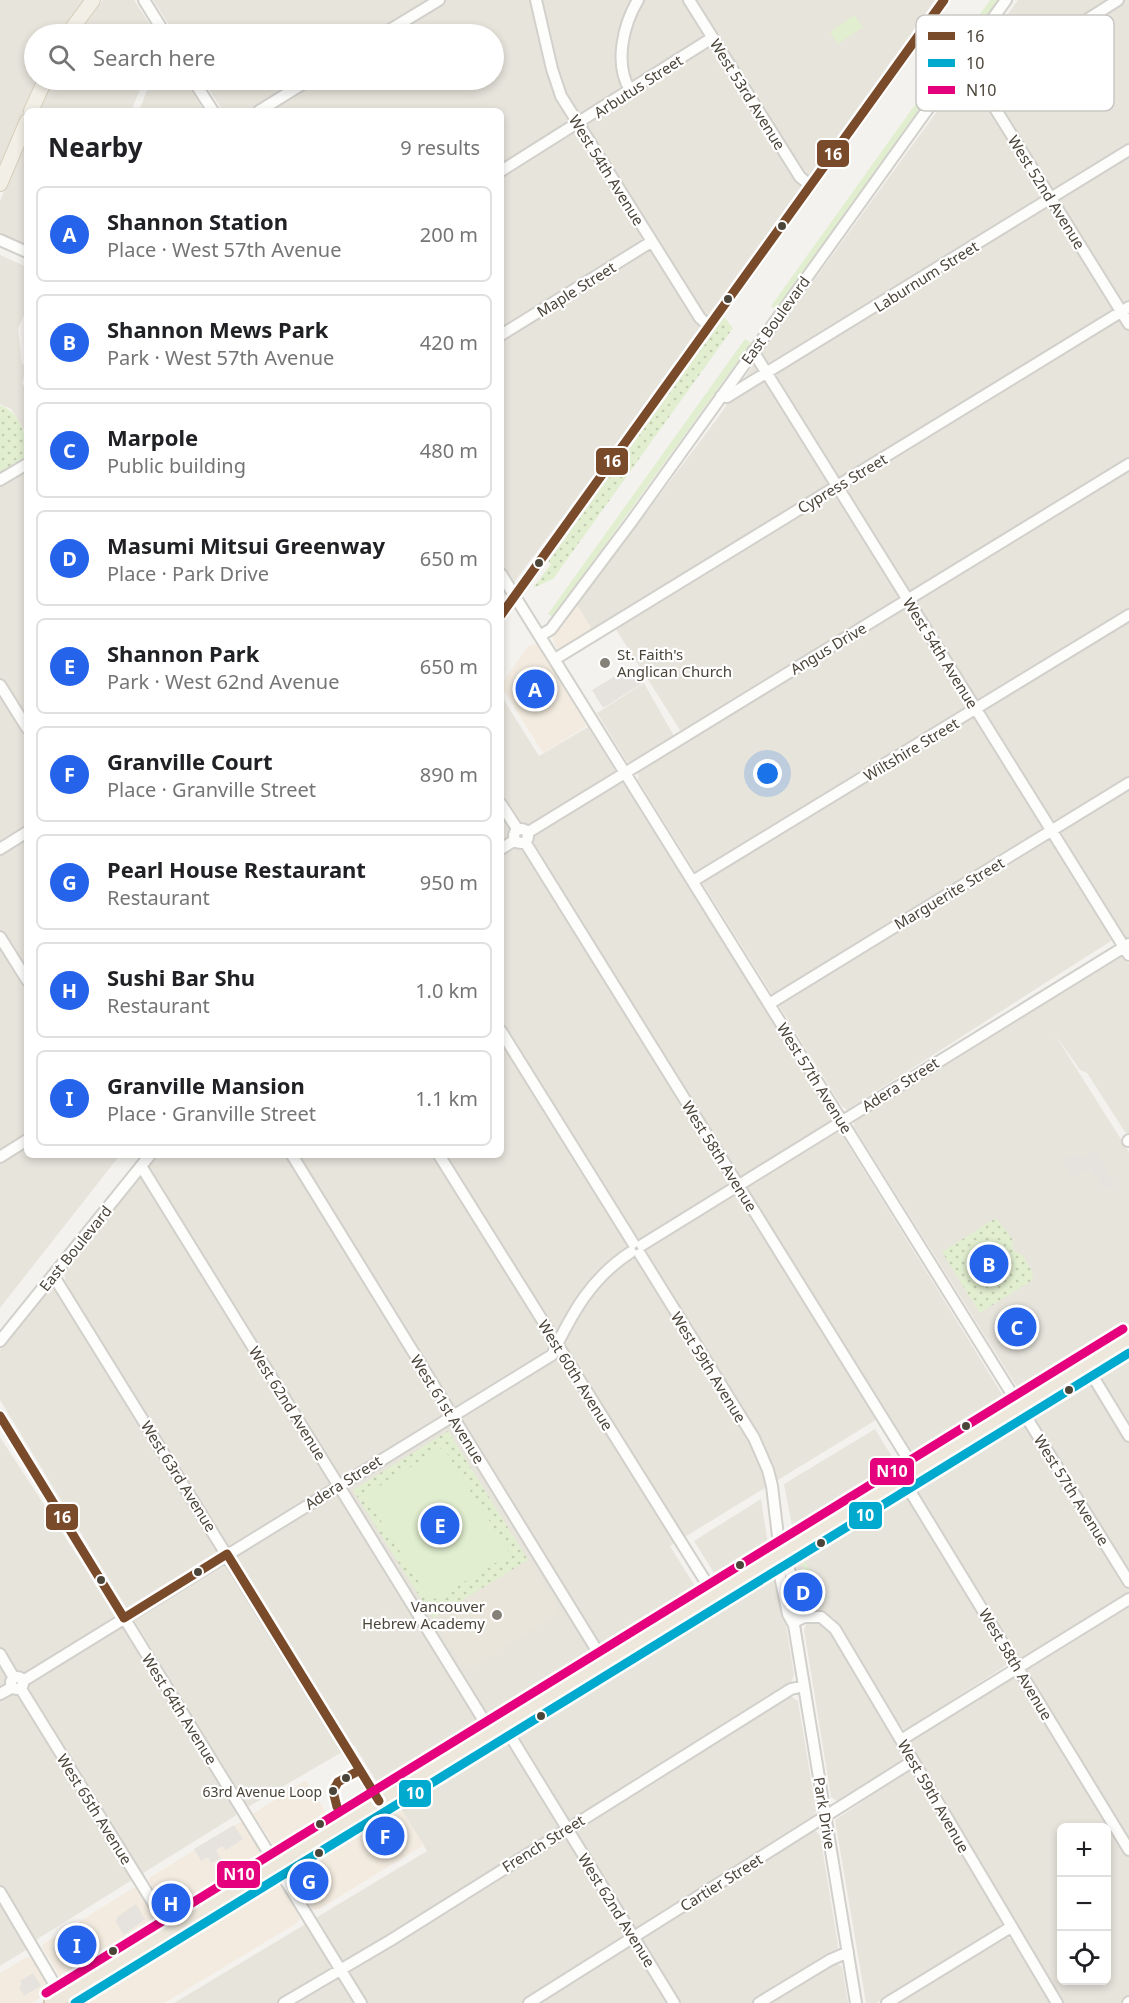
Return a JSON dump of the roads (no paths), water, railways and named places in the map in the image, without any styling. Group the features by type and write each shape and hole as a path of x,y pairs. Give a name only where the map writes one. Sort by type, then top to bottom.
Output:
{"highway":[{"path":"57,2000 1129,1339"}],"main road":[{"path":"75,24 93,0"},
{"path":"33,108 41,90"},
{"path":"0,184 24,128"}],"street":[{"path":"144,0 159,24"},
{"path":"399,24 439,0"},
{"name":"West 54th Avenue","path":"536,0 552,69 561,96 651,242 700,318 709,326"},
{"path":"630,90 622,72 622,63 625,31 638,0"},
{"name":"West 53rd Avenue","path":"689,0 800,177 810,185"},
{"path":"933,15 944,0"},
{"name":"East Boulevard","path":"996,15 1006,0"},
{"path":"1094,15 1118,0"},
{"name":"Arbutus Street","path":"504,169 712,38"},
{"path":"504,611 916,39"},
{"path":"199,90 211,108"},
{"path":"264,108 293,90"},
{"name":"East Boulevard","path":"540,636 551,629 611,549 928,111"},
{"name":"West 52nd Avenue","path":"997,111 1051,199 1125,310 1129,324"},
{"name":"Laburnum Street","path":"721,396 727,397 767,373 1129,150"},
{"path":"0,240 24,251"},
{"name":"Maple Street","path":"504,333 651,242"},
{"name":"Cypress Street","path":"555,659 1125,310"},
{"name":"West 54th Avenue","path":"753,351 1127,949"},
{"name":"Angus Drive","path":"504,847 1129,464"},
{"path":"0,480 24,466"},
{"name":"West 57th Avenue","path":"504,579 1129,1582"},
{"name":"Wiltshire Street","path":"693,881 1129,615"},
{"path":"0,685 24,723"},
{"name":"Marguerite Street","path":"769,1004 1129,783"},
{"name":"West 58th Avenue","path":"504,809 915,1470"},
{"path":"0,849 24,834"},
{"path":"0,937 24,975"},
{"name":"Adera Street","path":"0,1695 123,1623 227,1554 552,1355 590,1286 606,1270 738,1185 837,1126 842,1120 1127,949"},
{"name":"West 59th Avenue","path":"504,1036 754,1438 768,1470 772,1486 780,1553"},
{"path":"0,1157 24,1142"},
{"name":"East Boulevard","path":"0,1341 148,1158"},
{"name":"West 61st Avenue","path":"294,1158 604,1662"},
{"name":"West 60th Avenue","path":"441,1158 714,1595"},
{"name":"West 62nd Avenue","path":"141,1166 339,1485 497,1728 566,1828 674,2003"},
{"name":"West 63rd Avenue","path":"53,1275 379,1801"},
{"path":"1086,1365 1129,1436"},
{"name":"West 64th Avenue","path":"0,1416 123,1623 361,2003"},
{"name":"West 58th Avenue","path":"902,1478 1129,1850"},
{"name":"Park Drive","path":"780,1553 790,1569 797,1613 794,1622 856,2003"},
{"path":"901,1740 1129,1599"},
{"name":"West 59th Avenue","path":"794,1622 813,1616 820,1617 830,1624 1057,2003"},
{"name":"West 65th Avenue","path":"0,1654 170,1930"},
{"name":"French Street","path":"284,2003 791,1689 804,1686"},
{"name":"Cartier Street","path":"529,2003 914,1761"},
{"path":"0,1892 57,2000"},
{"path":"887,2003 1011,1927"},
{"path":"759,2003 830,1960 848,1952"}],"place":[{"name":"St. Faith's Anglican Church","path":"605,663"},
{"name":"Shannon Station","path":"535,689"},
{"name":"Shannon Mews Park","path":"989,1264"},
{"name":"Marpole","path":"1017,1327"},
{"name":"Shannon Park","path":"440,1525"},
{"name":"Masumi Mitsui Greenway","path":"803,1592"},
{"name":"Vancouver Hebrew Academy","path":"497,1615"},
{"name":"63rd Avenue Loop","path":"333,1791"},
{"name":"Granville Court","path":"385,1836"},
{"name":"Pearl House Restaurant","path":"309,1881"},
{"name":"Sushi Bar Shu","path":"171,1903"},
{"name":"Granville Mansion","path":"77,1945"}]}
